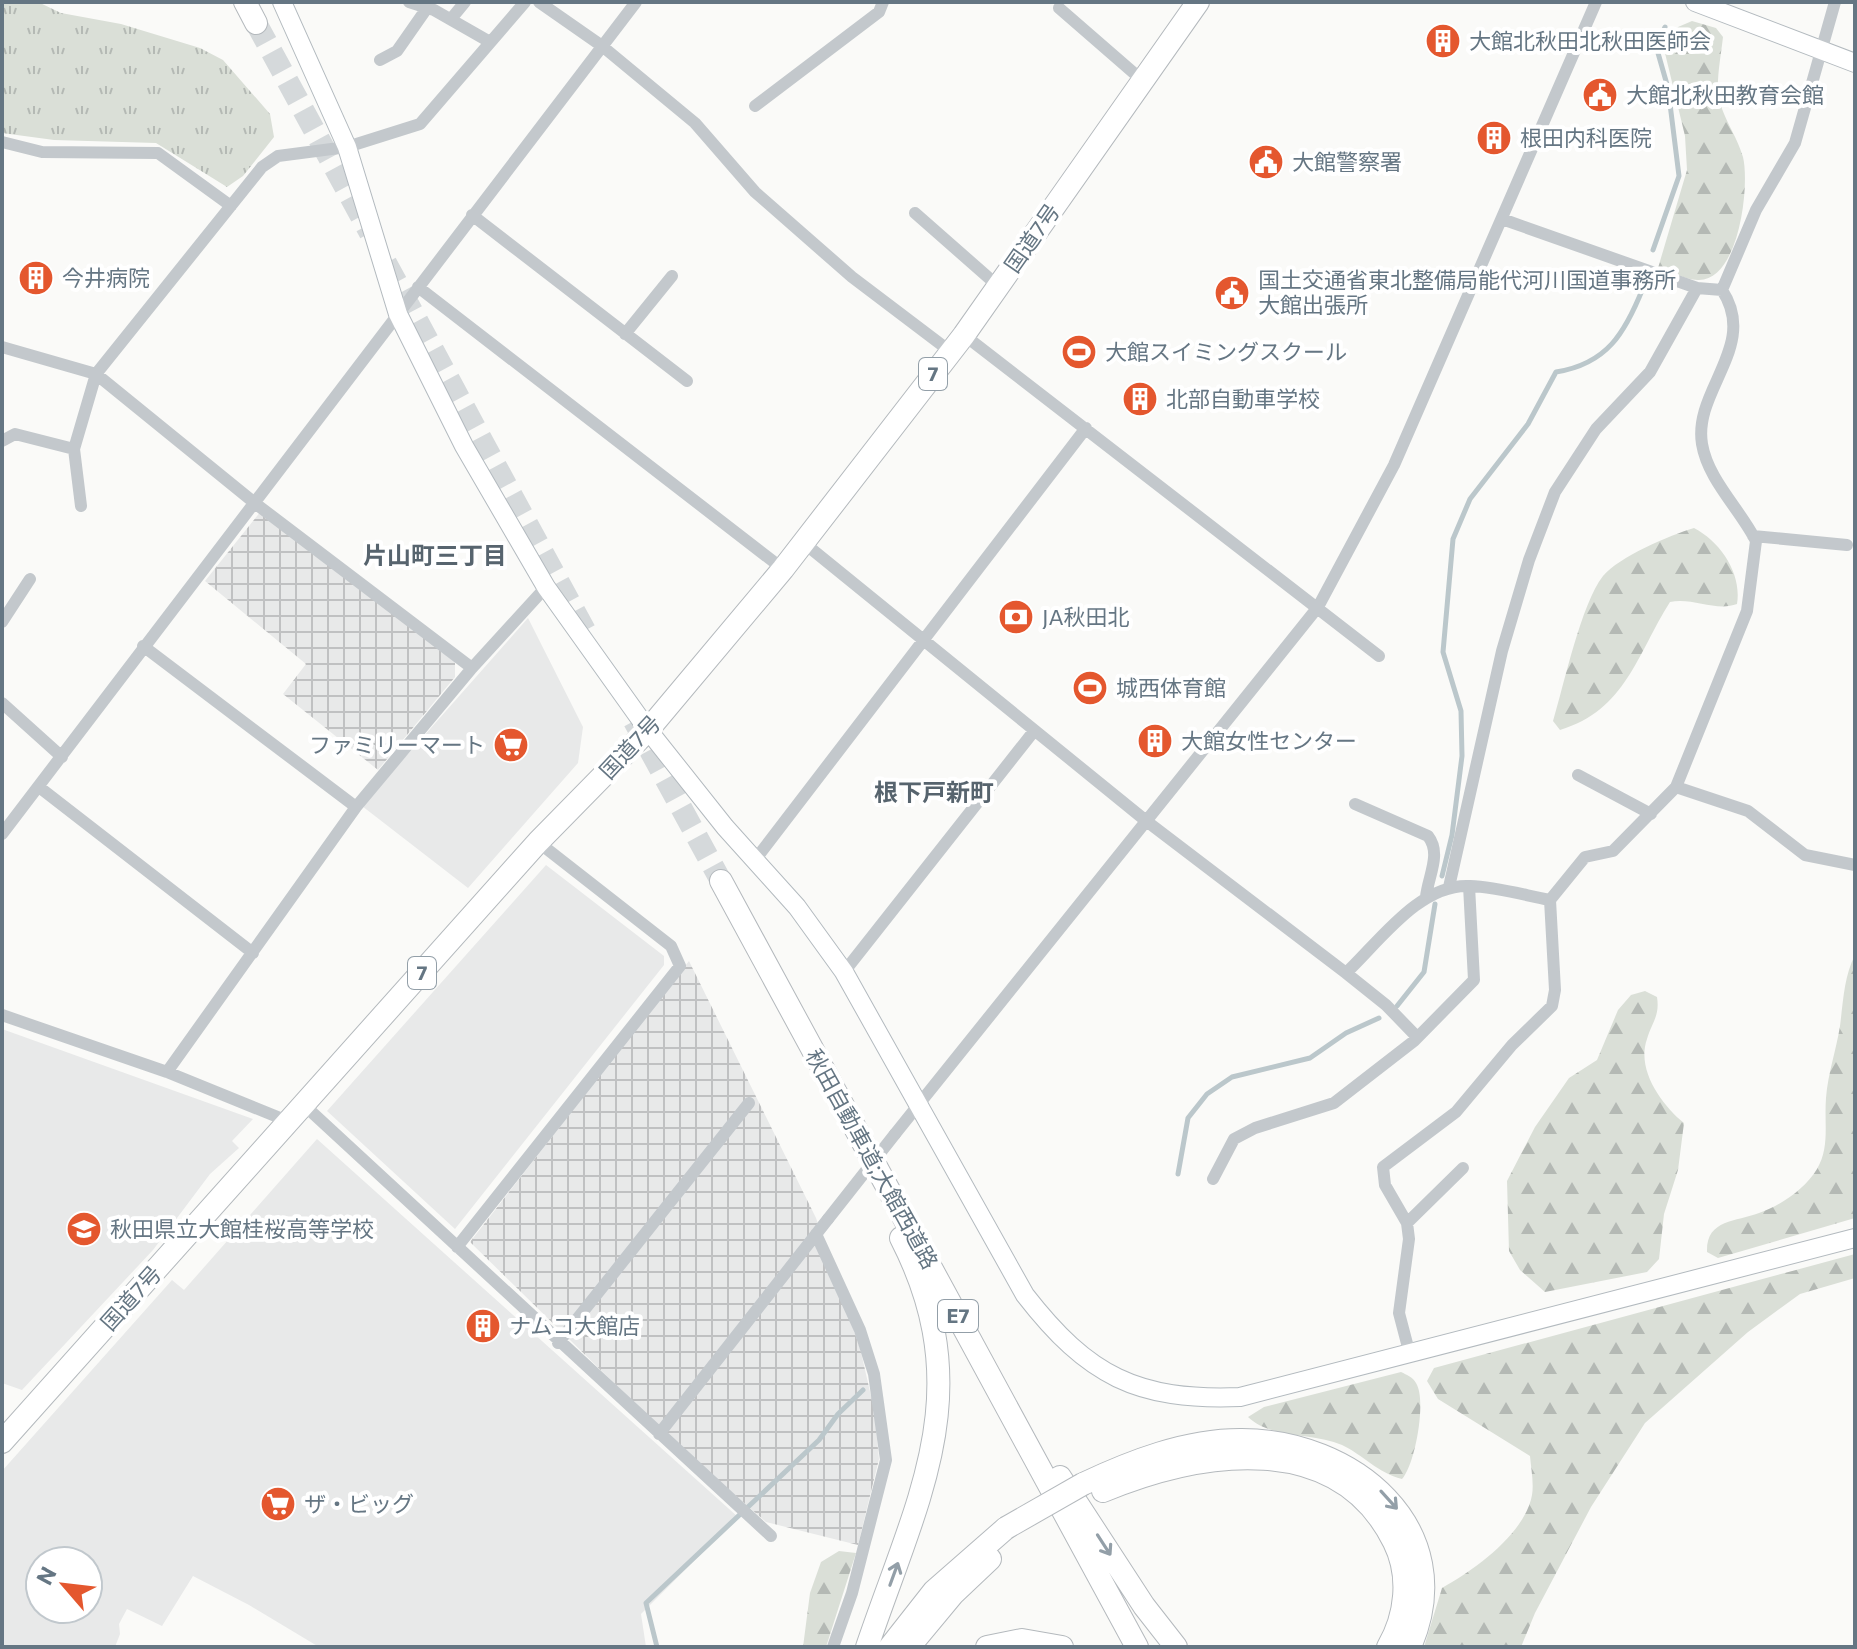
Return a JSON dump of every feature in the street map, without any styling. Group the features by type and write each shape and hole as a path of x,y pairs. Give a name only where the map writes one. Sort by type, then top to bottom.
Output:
{"highway":[{"path":"245,2 256,23"},
{"name":"国道7号","path":"2,1442 538,842 648,730 783,569 957,343 1198,2"},
{"name":"秋田自動車道;大館西道路","path":"721,881 1137,1647"},
{"path":"777,985 801,1044 906,1248 927,1301 940,1359 934,1444 867,1647"},
{"path":"970,1338 1131,1586 1176,1647"},
{"path":"890,1647 934,1591 1009,1534 1137,1460 1220,1441 1287,1444 1331,1458 1368,1480 1385,1495 1407,1525 1415,1543 1422,1600 1410,1647"},
{"path":"1086,1490 1158,1470 1224,1458 1282,1461 1330,1476 1372,1508 1397,1548 1405,1592 1402,1613 1388,1647"},
{"path":"909,1647 1009,1534"},
{"path":"987,1647 1022,1640 1062,1647"}],"street":[{"path":"282,2 347,147 398,314 464,446 546,587 648,730 797,907 844,972 1025,1295 1055,1333 1081,1357 1120,1381 1153,1391 1200,1399 1240,1397 1855,1238"},
{"path":"409,2 451,19 490,42"},
{"path":"451,19 465,2"},
{"path":"81,506 75,477 74,449 96,374 262,167 278,156 347,147 420,124 525,2"},
{"path":"539,2 602,46 695,123 755,192 852,277 1086,428 1379,656"},
{"path":"2,834 636,2"},
{"path":"755,106 879,12 883,2"},
{"path":"659,1434 918,1101 1318,607 1394,465 1596,2"},
{"path":"1695,2 1855,63"},
{"path":"1722,290 1756,210 1795,143 1835,2"},
{"path":"380,60 397,51 427,8"},
{"path":"1059,8 1143,81"},
{"path":"2,142 42,152 158,153 231,206"},
{"path":"915,213 998,286"},
{"path":"472,215 687,381"},
{"path":"1502,219 1697,288 1722,290"},
{"path":"625,334 672,276"},
{"path":"418,287 783,569"},
{"path":"1449,887 1502,651 1529,560 1555,492 1596,429 1650,372 1697,288"},
{"path":"1410,1355 1399,1313 1409,1239 1407,1223 1385,1185 1383,1167 1456,1112 1512,1045 1552,1006 1555,990 1550,900 1585,857 1613,851 1676,787 1747,611 1756,541 1712,472 1702,444 1701,421 1730,355 1732,323 1729,300 1722,290"},
{"path":"2,347 96,374 256,504 472,668"},
{"path":"755,860 1086,428"},
{"path":"2,441 15,434 74,449"},
{"path":"1753,536 1847,545"},
{"path":"804,543 1145,820 1386,1005 1417,1037"},
{"path":"2,622 30,579"},
{"path":"167,1072 356,807 472,668 546,587"},
{"path":"143,646 356,807"},
{"path":"2,703 62,757"},
{"path":"844,972 1034,731"},
{"path":"1578,775 1651,814"},
{"path":"39,787 253,953"},
{"path":"1676,787 1748,811 1805,855 1855,865"},
{"path":"1355,804 1428,836 1435,844 1426,897"},
{"path":"457,1247 680,966 671,946 538,842"},
{"path":"1213,1179 1234,1139 1255,1128 1334,1103 1417,1037 1474,980 1469,886"},
{"path":"1346,973 1426,897 1449,887 1469,886 1550,900"},
{"path":"2,1015 297,1114 457,1247 771,1536"},
{"path":"558,1343 749,1103"},
{"path":"1407,1223 1463,1168"},
{"path":"816,1234 860,1330 874,1374 886,1460 852,1593 833,1647"}],"shaded area":[{"path":"261,511 455,662 455,677 378,770 283,694 306,664 205,581"},
{"path":"528,618 583,727 578,763 468,888 362,806"},
{"path":"546,865 664,956 664,965 455,1229 327,1111"},
{"path":"689,961 816,1218 860,1348 874,1409 879,1459 858,1545 766,1522 670,1438 470,1242"},
{"name":"秋田県立大館桂桜高等学校","path":"2,1029 253,1119 232,1141 239,1148 210,1174 153,1250 22,1390 2,1383"},
{"path":"317,1139 738,1517 641,1614 646,1647 319,1647 193,1576 162,1626 127,1609 119,1624 120,1634 115,1647 2,1647 2,1471 172,1280 184,1290"}],"green space":[{"path":"2,2 38,2 61,13 121,24 200,48 223,60 270,114 274,137 243,176 227,187 156,143 54,140 2,133"},
{"path":"1692,21 1716,28 1723,37 1718,93 1722,110 1743,157 1745,171 1743,209 1732,249 1724,265 1713,276 1699,280 1658,268 1687,170 1685,136 1664,49 1678,27"},
{"path":"1694,528 1713,542 1728,560 1736,581 1737,604 1721,606 1670,602 1615,694 1582,721 1560,730 1553,721 1568,667 1587,605 1603,576 1632,554"},
{"path":"1855,955 1855,1218 1718,1258 1707,1252 1711,1233 1724,1224 1767,1210 1783,1201 1806,1183 1821,1161 1825,1144 1828,1080 1846,981"},
{"path":"1645,991 1657,997 1658,1004 1645,1051 1648,1074 1667,1107 1684,1123 1678,1170 1664,1214 1659,1259 1647,1272 1545,1292 1520,1270 1509,1251 1507,1181 1535,1127 1569,1078 1597,1060 1618,1010 1631,995"},
{"path":"1855,1254 1855,1278 1800,1294 1748,1332 1645,1423 1591,1507 1535,1613 1521,1647 1424,1647 1442,1588 1483,1561 1509,1537 1527,1509 1533,1490 1530,1456 1438,1399 1427,1381 1434,1368"},
{"path":"1401,1372 1415,1381 1420,1403 1415,1447 1402,1479 1385,1473 1342,1445 1268,1429 1248,1417 1264,1407"},
{"path":"839,1551 856,1553 826,1647 803,1647 810,1593 821,1562"}],"waterway":[{"path":"1653,250 1679,176 1668,88 1656,46 1665,27"},
{"path":"1442,876 1452,835 1462,756 1461,711 1443,652 1453,539 1470,499 1528,424 1556,372 1589,362 1612,344 1629,319 1643,288"},
{"path":"1397,1006 1424,972 1435,904"},
{"path":"1178,1174 1188,1118 1207,1094 1232,1077 1310,1058 1346,1033 1379,1018"},
{"path":"657,1647 646,1603 819,1440 838,1414 863,1390"}],"tunnel":[{"path":"256,23 370,233"},
{"path":"386,263 589,638"},
{"path":"634,721 721,881"}],"place":[{"name":"大館北秋田北秋田医師会","path":"1443,41"},
{"name":"大館北秋田教育会館","path":"1600,95"},
{"name":"根田内科医院","path":"1494,138"},
{"name":"大館警察署","path":"1266,162"},
{"name":"今井病院","path":"36,278"},
{"name":"国土交通省東北整備局能代河川国道事務所 大館出張所","path":"1232,293"},
{"name":"大館スイミングスクール","path":"1079,352"},
{"name":"北部自動車学校","path":"1140,399"},
{"name":"JA秋田北","path":"1016,617"},
{"name":"城西体育館","path":"1090,688"},
{"name":"大館女性センター","path":"1155,741"},
{"name":"ファミリーマート","path":"511,745"},
{"name":"秋田県立大館桂桜高等学校","path":"84,1229"},
{"name":"ナムコ大館店","path":"483,1326"},
{"name":"ザ・ビッグ","path":"278,1504"}],"district":[{"name":"片山町三丁目","path":"435,556"},
{"name":"根下戸新町","path":"934,793"}]}
